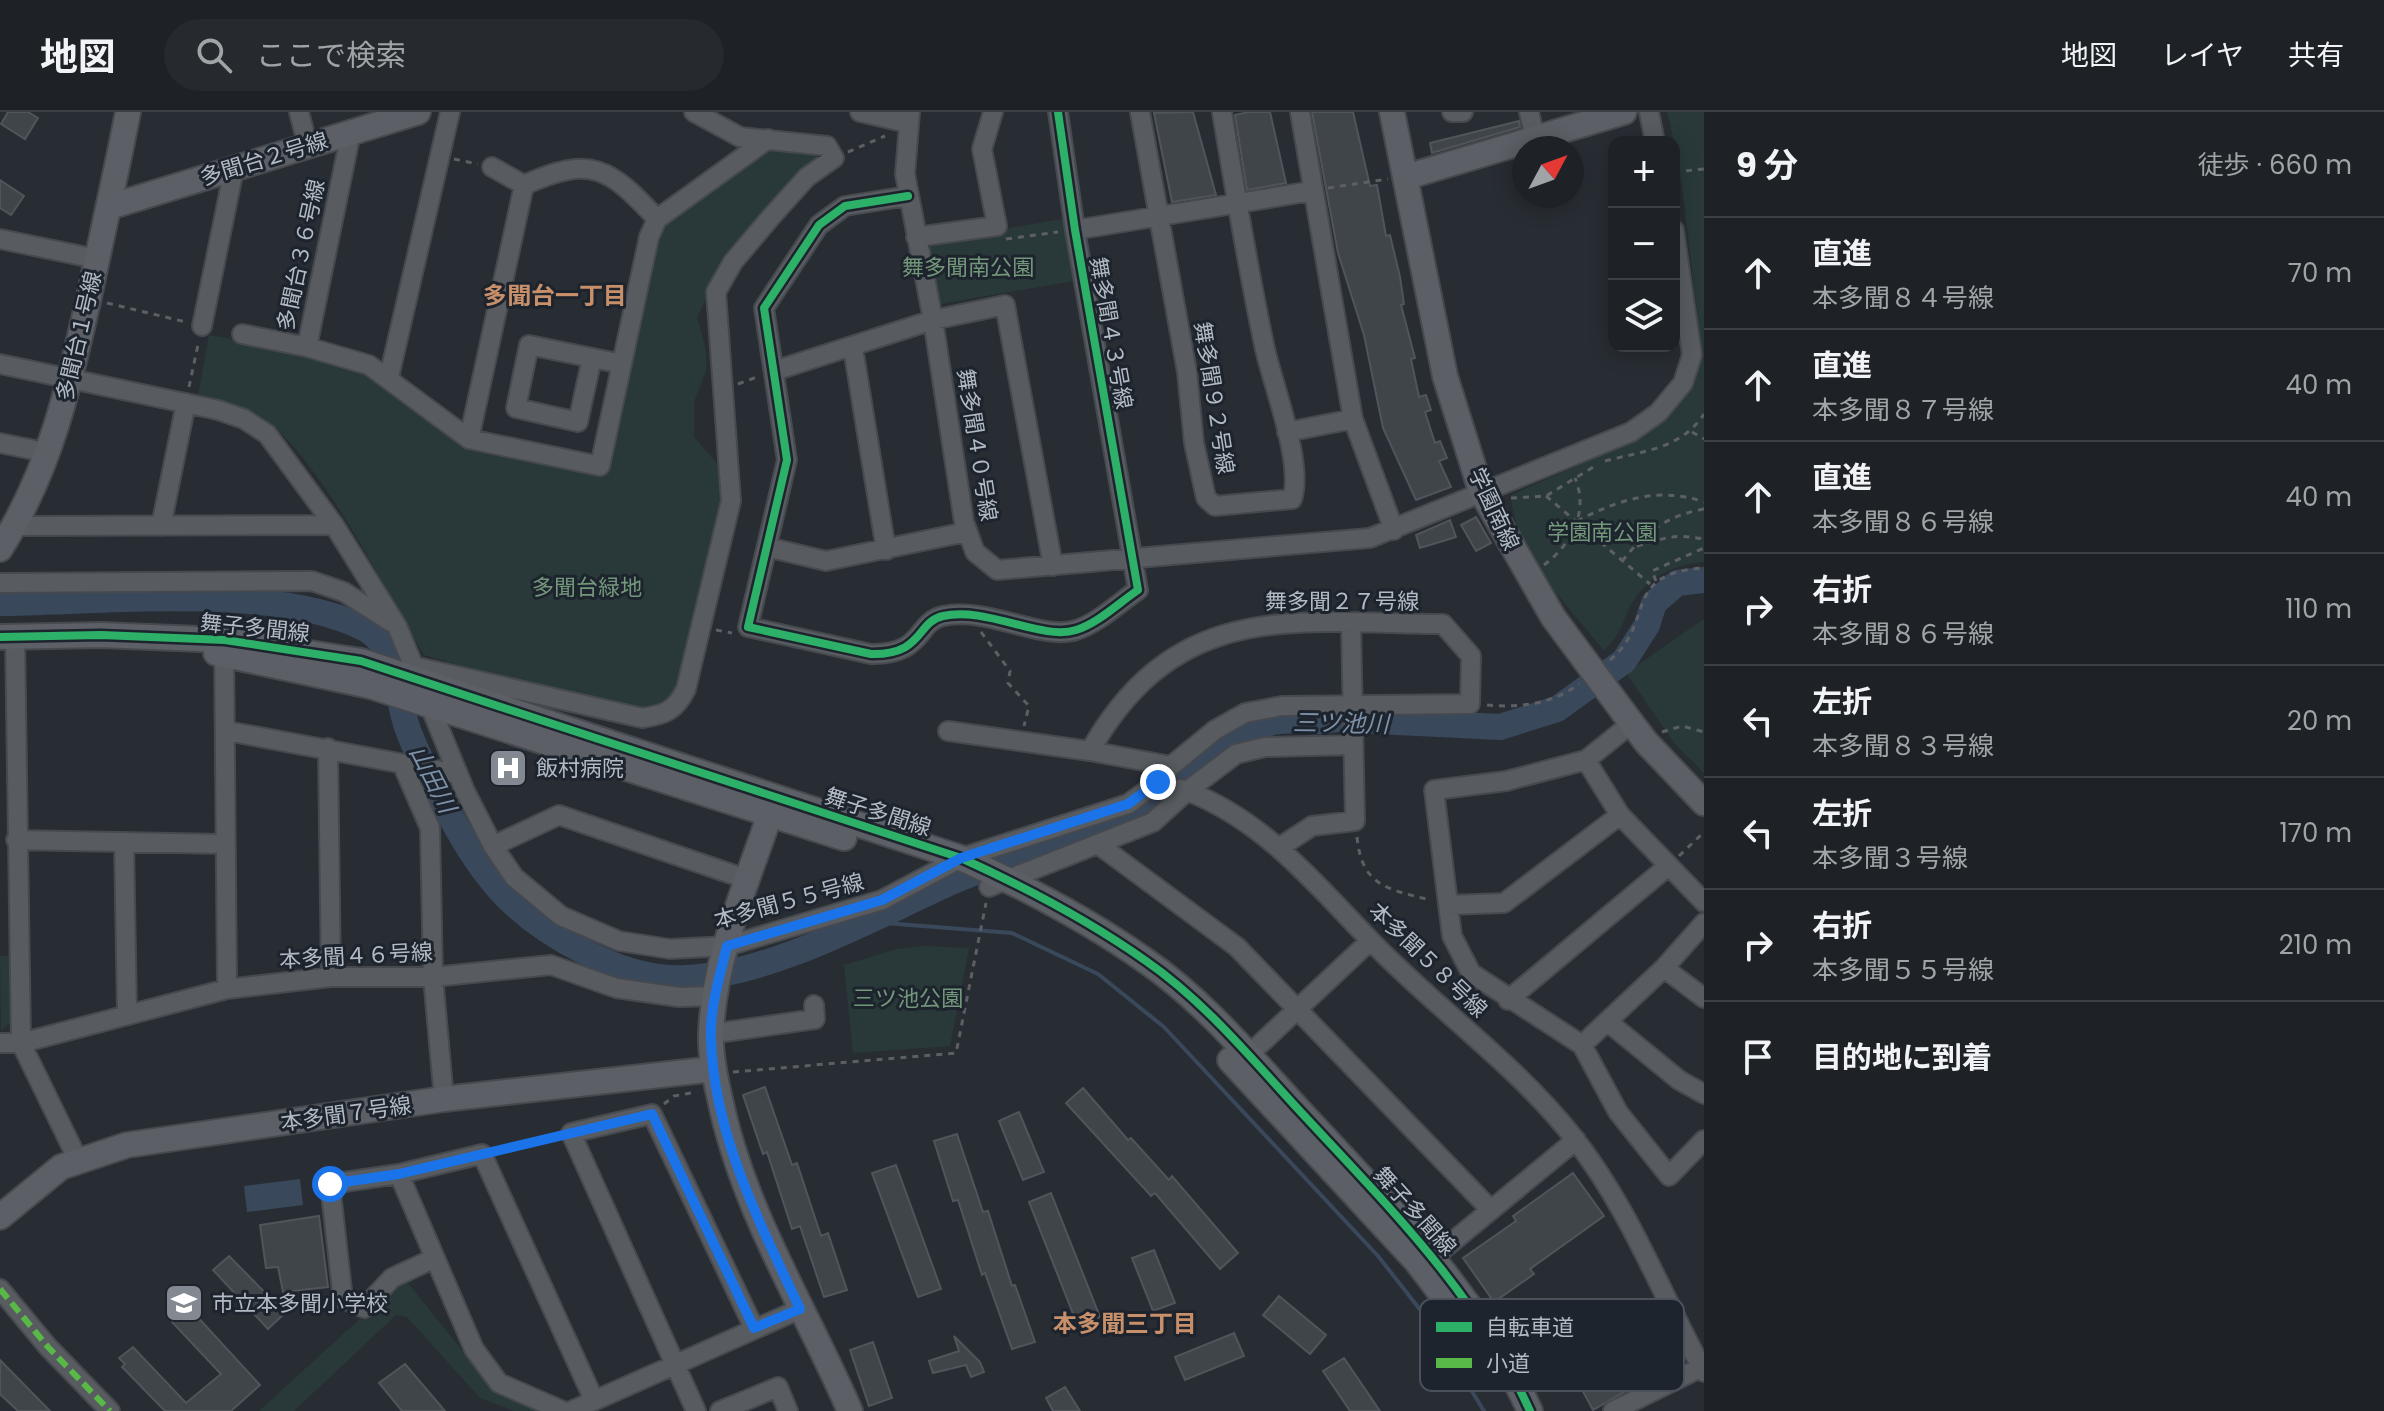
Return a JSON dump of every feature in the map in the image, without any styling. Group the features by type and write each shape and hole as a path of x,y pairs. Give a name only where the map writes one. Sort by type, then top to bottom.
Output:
{"street":[{"name":"多聞台１号線","path":"0,549 15,526 49,453 71,378 128,112"},
{"path":"299,112 308,147"},
{"name":"多聞台２号線","path":"109,207 418,112"},
{"path":"389,377 450,112"},
{"path":"860,112 909,118"},
{"path":"916,237 997,226 982,149 993,112"},
{"name":"舞多聞４３号線","path":"966,612 1056,631 1076,631 1138,590 1075,230 1058,112"},
{"name":"舞多聞９２号線","path":"1140,112 1156,215 1187,372 1194,443 1206,498 1215,506 1292,499 1295,489 1287,432 1265,351 1222,112"},
{"path":"1300,112 1353,419 1394,530"},
{"name":"学園南線","path":"1392,112 1445,376 1527,576 1553,617 1634,726 1704,803"},
{"path":"1452,112 1463,112"},
{"path":"1529,112 1535,136"},
{"path":"1539,136 1624,112"},
{"path":"1649,112 1654,136"},
{"path":"418,673 642,718 664,715 679,703 731,501 716,292 733,262 771,217 807,177 834,158 827,146 740,137 704,115"},
{"name":"舞多聞４０号線","path":"909,118 905,174 908,196 933,320 966,532 975,552 997,570 1370,538 1631,432 1658,413 1683,383 1692,355 1680,272"},
{"name":"多聞台３６号線","path":"351,132 307,347 369,365 469,439 600,466 649,237 657,219"},
{"path":"524,185 558,170 593,167 630,190 657,219 768,139"},
{"path":"1406,177 1512,144"},
{"path":"492,167 524,185"},
{"path":"202,326 234,169"},
{"path":"469,439 524,185"},
{"path":"1075,230 1312,191"},
{"path":"908,196 845,206 819,225 764,308 787,460 748,627 871,654 890,655 909,648 938,617 966,612"},
{"path":"0,239 97,259"},
{"path":"774,371 933,320 1005,305 1053,566"},
{"path":"242,334 307,347"},
{"path":"592,358 578,422 516,408 529,345 622,364"},
{"path":"853,348 886,550"},
{"name":"本多聞５５号線","path":"0,364 186,403 244,419 267,434 334,525 397,626 458,774 493,846 514,877 561,916 619,941 670,949 727,946 882,900 952,863 1128,804 1158,782 1171,766"},
{"path":"161,526 186,403"},
{"path":"1287,432 1353,419"},
{"path":"0,443 49,453"},
{"path":"15,526 334,525"},
{"path":"767,547 826,561 966,532"},
{"path":"0,583 312,581 344,592 397,626"},
{"name":"舞多聞２７号線","path":"1090,751 1124,701 1181,653 1215,636 1244,627 1280,622 1443,624 1471,656 1470,704"},
{"path":"1280,847 1312,826 1355,821 1351,624"},
{"path":"8,644 21,1043 78,1160"},
{"name":"舞子多聞線","path":"8,644 224,646 361,661 418,673 772,806"},
{"path":"224,646 227,989"},
{"name":"舞子多聞線","path":"224,646 370,686 952,863 1095,926 1149,962 1191,998 1242,1061 1428,1262 1458,1299"},
{"path":"948,731 1171,766 1215,730 1245,713 1282,706 1470,704"},
{"path":"1634,726 1586,760 1506,781 1434,790 1452,936 1471,973 1508,1000 1582,1045 1618,1112 1669,1176 1704,1140"},
{"path":"227,731 458,774"},
{"path":"998,883 1153,822 1187,791 1236,754 1265,747 1353,745"},
{"path":"328,748 331,977"},
{"path":"1586,760 1620,815 1704,902"},
{"path":"403,766 430,828 433,977 444,1099"},
{"path":"1158,782 1187,791"},
{"name":"本多聞５８号線","path":"1187,791 1213,801 1280,847 1370,941 1541,1099 1576,1140 1633,1225 1669,1299"},
{"path":"772,806 727,946 710,1034 714,1069 733,1153 753,1208 850,1411"},
{"path":"493,846 559,815 749,880"},
{"path":"1448,905 1504,903 1620,815"},
{"path":"16,840 224,844"},
{"path":"124,842 127,1013"},
{"path":"1099,845 1237,947 1490,1209"},
{"path":"1508,1000 1667,867"},
{"path":"1582,1045 1664,968 1704,923"},
{"path":"1242,1061 1370,941"},
{"path":"0,944 20,945"},
{"name":"本多聞４６号線","path":"0,1043 21,1043 227,989 331,977 433,977 551,965 616,988 679,997 716,996"},
{"path":"1664,968 1704,998"},
{"path":"710,1034 815,1017"},
{"path":"1608,1022 1679,1080 1704,1094"},
{"name":"本多聞７号線","path":"0,1217 61,1167 127,1145 444,1099 714,1069"},
{"path":"696,1411 571,1133 652,1114 754,1328"},
{"path":"1428,1262 1576,1140"},
{"path":"435,1258 392,1278 364,1308 343,1299 330,1184 399,1174 482,1154 594,1400"},
{"path":"399,1174 474,1349 499,1383 563,1411"},
{"name":"舞子多聞線","path":"1428,1262 1451,1299"},
{"path":"0,1289 48,1347 110,1411"},
{"path":"571,1411 800,1309"},
{"name":"本多聞５８号線","path":"1684,1331 1703,1370"},
{"path":"1684,1379 1703,1370"},
{"path":"720,1411 778,1387 788,1411"},
{"name":"舞子多聞線","path":"1504,1391 1514,1411"},
{"name":"舞子多聞線","path":"1520,1391 1530,1411"},
{"path":"1613,1411 1657,1391"}],"path":[{"path":"834,158 909,118"},
{"path":"438,155 492,167"},
{"path":"1680,171 1704,169"},
{"path":"1312,191 1406,177"},
{"path":"88,298 202,326 186,403"},
{"path":"723,389 774,371"},
{"path":"1490,487 1510,498 1546,496 1599,463 1669,446 1692,432 1704,414"},
{"path":"1692,432 1704,439"},
{"path":"1527,576 1547,563 1570,540 1581,503 1575,478"},
{"path":"1577,521 1616,503 1641,496 1671,494 1704,502"},
{"path":"1546,496 1651,585"},
{"path":"1622,561 1649,530 1704,509"},
{"path":"1634,547 1651,539 1676,536 1704,539"},
{"path":"1656,581 1652,571 1704,548"},
{"path":"1599,668 1630,638 1642,601 1651,585 1684,569 1704,568"},
{"path":"966,612 1010,671 1008,683 1029,706 1020,741"},
{"path":"701,626 745,636"},
{"path":"1470,704 1519,705 1565,695 1588,677"},
{"path":"1634,726 1682,726 1704,732"},
{"path":"1355,821 1365,871 1383,887 1448,905"},
{"path":"1667,867 1704,832"},
{"path":"714,1069 726,1073 956,1053 984,917"},
{"path":"652,1114 674,1096 701,1091"},
{"path":"482,1154 571,1133"}],"green space":[{"name":"学園南公園","path":"1667,112 1704,112 1704,562 1680,566 1649,583 1633,602 1618,634 1604,651 1533,558 1514,517 1511,495 1627,444 1663,420 1685,395 1698,363 1699,327 1680,170 1680,136 1673,136"},
{"name":"多聞台緑地","path":"769,149 816,149 818,160 807,165 733,247 697,317 706,350 706,371 694,402 694,437 723,471 720,506 681,686 671,702 656,711 564,696 424,655 335,502 293,446 272,425 255,414 198,396 209,335 292,349 366,372 471,451 595,475 608,474 659,239 669,221"},
{"name":"舞多聞南公園","path":"1068,218 1079,280 940,304 932,300 923,243"},
{"path":"1704,619 1704,773 1675,744 1626,673"},
{"name":"三ツ池公園","path":"923,946 969,948 950,1046 853,1053 844,965 897,949"},
{"path":"0,956 9,956 12,1021 1,1031"},
{"path":"407,1282 490,1385 530,1403 536,1411 514,1411 480,1398 407,1317 396,1315 294,1411 259,1411 399,1283"}],"water":[{"path":"300,1179 303,1205 247,1212 244,1186"}],"building":[{"path":"8,112 28,112 38,118 25,139 1,124"},
{"path":"1193,112 1216,195 1172,202 1154,113"},
{"path":"1270,112 1286,183 1247,190 1235,115"},
{"path":"1312,112 1353,112 1370,186 1377,185 1386,236 1390,235 1400,277 1404,304 1401,305 1415,358 1411,359 1419,397 1426,395 1431,410 1425,412 1435,443 1440,441 1447,458 1439,461 1451,487 1416,500 1383,428 1364,335 1338,253"},
{"path":"1519,121 1520,127 1432,153 1430,143"},
{"path":"0,180 24,196 11,215 0,208"},
{"path":"1476,517 1491,543 1476,551 1461,525"},
{"path":"1450,520 1456,537 1420,548 1416,535"},
{"path":"765,1087 792,1165 797,1163 821,1236 828,1233 847,1290 824,1297 800,1226 792,1229 767,1152 763,1154 743,1095"},
{"path":"1083,1088 1128,1140 1131,1138 1169,1180 1172,1176 1238,1253 1220,1269 1155,1193 1151,1196 1066,1103"},
{"path":"1019,1112 1044,1172 1023,1180 999,1121"},
{"path":"957,1134 983,1212 988,1211 1012,1286 1015,1285 1035,1342 1012,1349 985,1273 982,1275 958,1200 953,1201 934,1141"},
{"path":"896,1165 941,1289 918,1297 872,1173"},
{"path":"1573,1173 1604,1216 1530,1269 1534,1274 1498,1299 1492,1299 1463,1258 1516,1221 1513,1216"},
{"path":"1051,1193 1100,1317 1095,1319 1099,1327 1081,1334 1029,1202"},
{"path":"319,1216 328,1287 283,1292 278,1267 266,1268 260,1225"},
{"path":"1154,1250 1175,1303 1153,1311 1132,1258"},
{"path":"229,1256 285,1313 268,1329 213,1270"},
{"path":"1279,1296 1326,1335 1310,1354 1263,1315"},
{"path":"182,1300 260,1385 231,1411 165,1411 122,1367 125,1364 119,1358 133,1347 186,1403 221,1374 172,1322 169,1313"},
{"path":"1234,1333 1244,1356 1185,1380 1175,1357"},
{"path":"954,1336 980,1362 984,1372 971,1377 966,1365 933,1373 929,1361 959,1351"},
{"path":"873,1342 892,1398 869,1406 850,1350"},
{"path":"1344,1358 1380,1411 1350,1411 1323,1371"},
{"path":"0,1360 50,1411 18,1411 0,1394"},
{"path":"405,1364 445,1411 402,1411 379,1383"},
{"path":"1065,1387 1080,1411 1053,1411 1046,1398"},
{"path":"1583,1391 1623,1391 1624,1392 1593,1410"}],"waterway":[{"name":"山田川","path":"0,603 186,598 236,600 326,614 364,628 376,636 390,659 407,727 427,772 470,849 499,889 536,922 597,958 646,975 685,978 718,975 785,956 973,873 1129,813 1162,796 1223,745 1273,722 1336,719 1500,727 1557,709 1624,661 1647,625 1654,603 1677,583 1704,580"},
{"path":"872,922 1012,933 1098,974 1164,1027 1378,1256 1420,1310"},
{"path":"1472,1391 1484,1411"}],"marked path":[{"path":"0,1289 48,1347 110,1411"}],"cycle path":[{"path":"908,196 845,206 819,225 764,308 787,460 748,627 871,654 901,649 917,638 934,619 943,616 977,616 1047,631 1062,632 1084,627 1138,590 1075,230 1058,112"},
{"path":"0,637 101,635 225,640 361,661 961,858 1079,918 1146,961 1188,994 1364,1179 1464,1299"},
{"path":"1520,1391 1530,1411"}],"place":[{"name":"飯村病院","path":"508,768"},
{"name":"市立本多聞小学校","path":"184,1303"}],"district":[{"name":"多聞台一丁目","path":"555,295"},
{"name":"本多聞三丁目","path":"1125,1323"}],"route":[{"path":"330,1184 399,1174 652,1114 754,1328 800,1309 753,1208 728,1139 710,1034 727,946 882,900 961,858 1128,804 1158,782"}],"water label":[{"name":"三ツ池川","path":"1341,723"}]}
